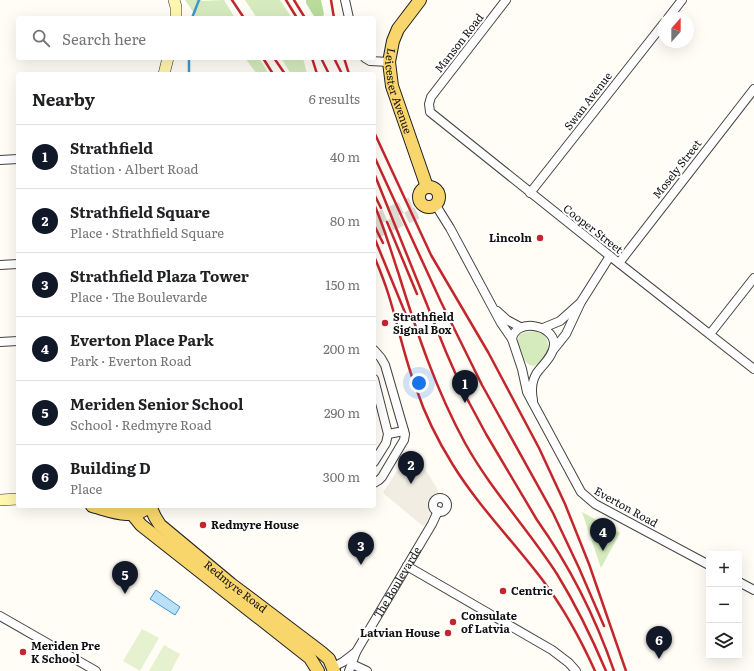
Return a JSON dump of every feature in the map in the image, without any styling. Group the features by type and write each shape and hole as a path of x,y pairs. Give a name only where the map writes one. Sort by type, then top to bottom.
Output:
{"main road":[{"path":"174,0 176,16"},
{"name":"Leicester Avenue","path":"420,0 398,29 393,41 389,62 392,86 427,187"},
{"path":"164,72 168,60"},
{"path":"427,187 433,188 438,192 438,198 422,205 420,193 427,187"},
{"path":"0,500 16,499"},
{"path":"100,508 117,512 141,525"},
{"path":"117,512 141,508"},
{"name":"Redmyre Road","path":"141,508 141,525 310,658 318,671"},
{"name":"Redmyre Road","path":"141,508 155,517 160,525 231,584 321,652 329,660 332,670"}],"street":[{"path":"345,0 349,16"},
{"name":"Manson Road","path":"430,101 434,92 506,0"},
{"path":"673,12 682,0"},
{"name":"Swan Avenue","path":"530,193 658,31"},
{"path":"368,60 389,62"},
{"name":"Mosely Street","path":"619,263 754,89"},
{"name":"Cooper Street","path":"430,101 429,108 433,115 754,369"},
{"path":"0,160 16,159"},
{"path":"422,205 450,228 498,317 512,339 522,369 532,372 538,371"},
{"path":"533,403 532,389 538,371 566,334 581,302 610,256"},
{"path":"0,265 16,264"},
{"path":"710,334 754,278"},
{"path":"491,302 502,316 520,327"},
{"path":"512,339 514,333 520,327 528,326 543,328 560,321 581,302"},
{"path":"543,328 552,335 554,342 553,350"},
{"path":"0,342 16,341"},
{"path":"376,352 382,358 385,365 404,430 404,437 401,445 382,477 376,482"},
{"name":"Everton Road","path":"522,369 527,392 581,492 595,504 706,563"},
{"path":"376,387 388,434 386,444 376,459"},
{"path":"388,434 404,430"},
{"name":"The Boulevarde","path":"350,667 356,652 432,524 438,511"},
{"path":"407,566 552,650 569,662 576,671"},
{"path":"742,584 754,590"},
{"path":"0,616 96,671"},
{"name":"The Boulevarde","path":"332,670 356,652"},
{"path":"350,667 367,671"}],"green space":[{"path":"185,0 224,0 234,16 195,16"},
{"path":"245,0 280,0 291,16 256,16"},
{"path":"306,0 321,0 324,14 323,16 314,16 306,3"},
{"path":"246,60 260,60 268,72 256,72"},
{"path":"282,60 304,60 306,72 290,72"},
{"path":"534,331 546,338 548,349 542,360 533,366 522,357 518,338 520,334"},
{"path":"582,512 620,533 601,568"},
{"path":"142,629 159,638 140,671 123,661"},
{"path":"164,645 180,654 171,671 149,671"}],"shaded area":[{"path":"410,450 422,464 438,490 438,494 431,500 430,506 432,514 428,523 423,526 383,493"}],"water":[{"path":"156,590 180,607 175,615 150,599"}],"waterway":[{"path":"193,16 199,0"},
{"path":"189,60 189,72"}],"tunnel":[{"path":"376,219 411,203"},
{"path":"376,232 417,213"}],"railway":[{"path":"232,0 243,16"},
{"path":"286,0 296,16"},
{"path":"294,0 304,16"},
{"path":"331,0 334,16"},
{"path":"264,60 272,72"},
{"path":"275,60 284,72"},
{"path":"313,60 316,72"},
{"path":"322,60 328,72"},
{"path":"335,60 341,72"},
{"path":"345,60 348,72"},
{"path":"376,136 431,255 488,352 539,448 565,504 589,564 626,671"},
{"path":"376,160 441,302 482,385 553,513 604,626"},
{"path":"376,178 464,393 486,434 571,574 599,632 614,671"},
{"path":"376,198 381,208"},
{"path":"376,209 428,361 445,403 465,443 486,477 557,574 571,598 606,671"},
{"path":"387,222 417,294"},
{"path":"376,229 383,243"},
{"path":"376,242 406,315"},
{"path":"376,261 388,293 412,376 423,408 437,437 453,465 485,510 533,567 551,592 572,625 595,671"}],"place":[{"name":"Lincoln","path":"540,238"},
{"name":"Strathfield Signal Box","path":"385,323"},
{"name":"Strathfield","path":"465,403"},
{"name":"Strathfield Square","path":"411,484"},
{"name":"Redmyre House","path":"203,525"},
{"name":"Everton Place Park","path":"603,551"},
{"name":"Strathfield Plaza Tower","path":"361,565"},
{"name":"Centric","path":"503,591"},
{"name":"Meriden Senior School","path":"125,594"},
{"name":"Consulate of Latvia","path":"453,622"},
{"name":"Latvian House","path":"448,633"},
{"name":"Meriden Pre K School","path":"23,652"},
{"name":"Building D","path":"659,659"}]}
